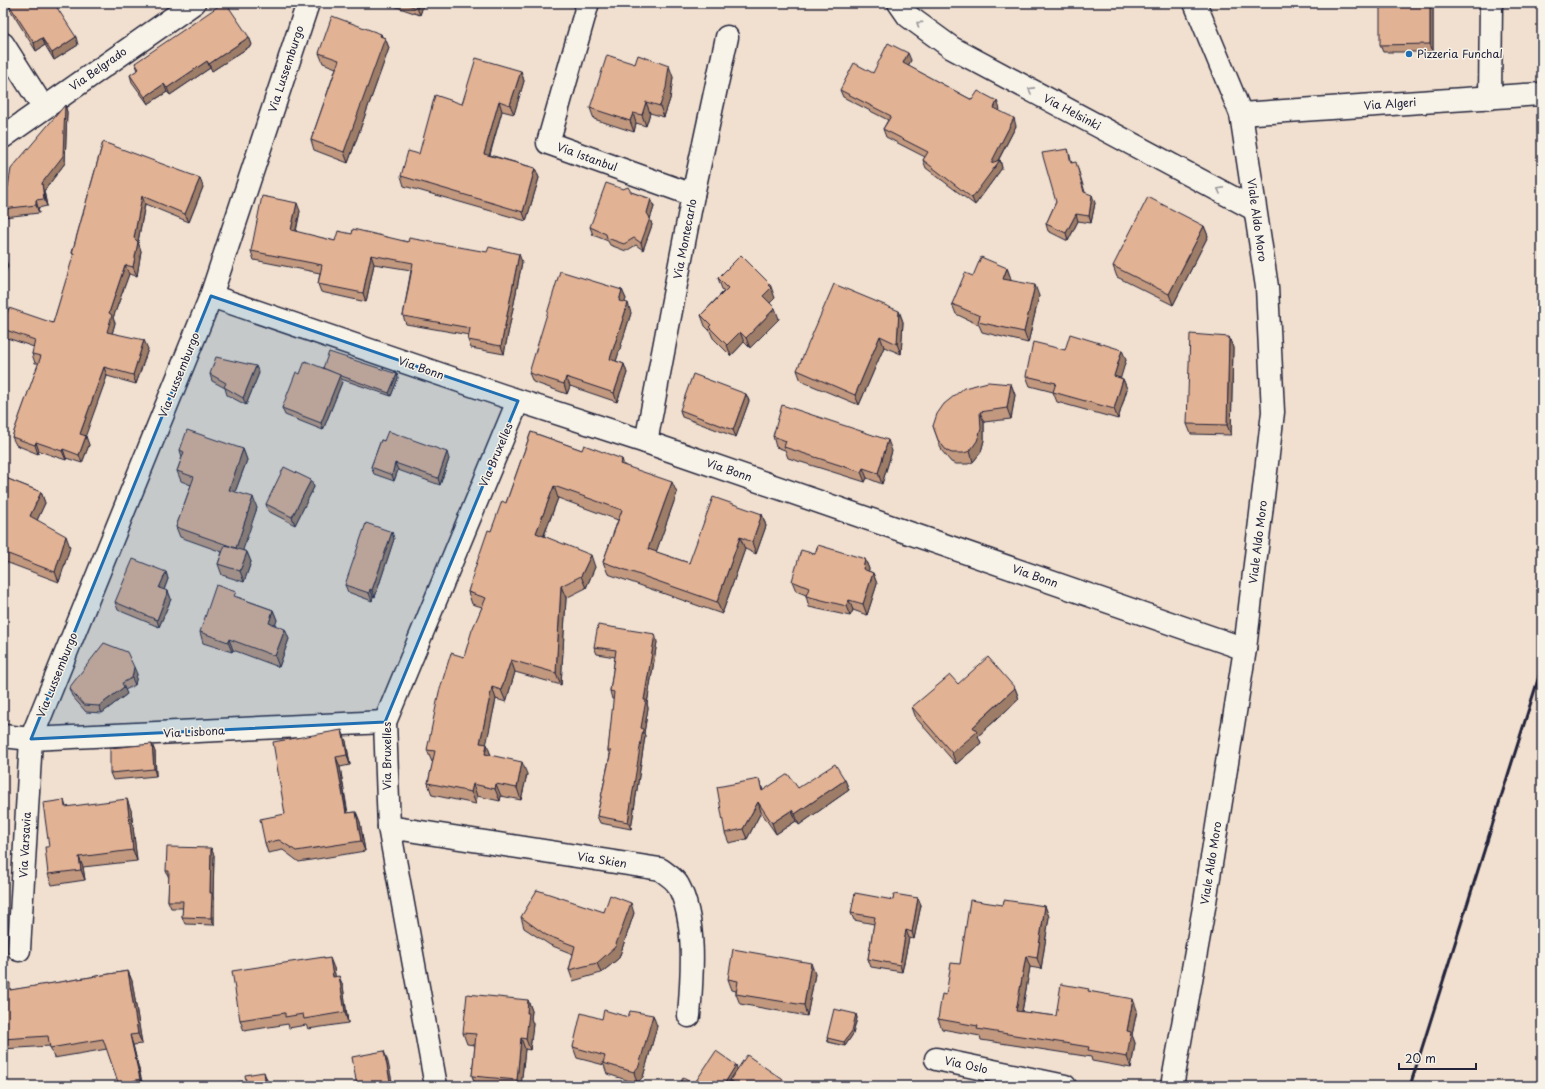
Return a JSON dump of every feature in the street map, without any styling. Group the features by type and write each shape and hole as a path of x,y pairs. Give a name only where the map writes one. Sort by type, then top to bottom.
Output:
{"street":[{"name":"Via Belgrado","path":"3,137 43,107 194,3"},
{"name":"Via Lussemburgo","path":"31,739 211,296 308,3"},
{"name":"Via Helsinki","path":"899,3 908,16 952,48 1254,209"},
{"name":"Viale Aldo Moro","path":"1172,1086 1205,902 1245,649 1273,412 1267,287 1254,209 1241,114 1196,3"},
{"path":"1490,98 1491,3"},
{"name":"Via Istanbul","path":"587,6 548,143 693,195"},
{"name":"Via Montecarlo","path":"646,442 693,195 727,37"},
{"path":"3,44 43,107"},
{"name":"Via Algeri","path":"1241,114 1540,94"},
{"name":"Via Bonn","path":"211,296 518,401 646,442 1245,649"},
{"name":"Via Bruxelles","path":"436,1086 389,827 384,722 518,401"},
{"name":"Via Lisbona","path":"3,736 31,739 384,722"},
{"name":"Via Varsavia","path":"19,950 31,739"},
{"name":"Via Skien","path":"389,827 660,869 678,884 687,910 693,960 689,1016"},
{"name":"Via Oslo","path":"936,1059 1065,1086"}],"highlighted area":[{"path":"211,296 518,401 385,722 31,739"}],"building":[{"path":"8,3 54,3 76,37 52,53 42,38 34,43"},
{"path":"223,3 226,3 249,37 209,64 207,61 167,88 164,84 145,97 130,75 139,69 135,63"},
{"path":"403,3 419,3 417,8"},
{"path":"1380,3 1430,3 1430,44 1380,45"},
{"path":"332,16 381,34 380,36 385,38 344,152 311,140 339,60 319,53"},
{"path":"888,43 908,53 903,63 972,100 978,91 997,101 994,108 1014,118 991,163 1000,160 972,198 923,160 928,152 883,129 891,116 840,90 854,63 873,73"},
{"path":"607,55 635,64 638,55 669,66 666,88 660,106 646,102 642,115 633,113 630,121 590,108"},
{"path":"476,58 521,71 510,105 499,101 484,154 535,168 523,212 401,176 408,151 419,154 435,95 462,104"},
{"path":"65,105 63,156 42,183 44,199 36,200 36,205 3,209 3,190 8,187 11,169"},
{"path":"103,142 200,178 185,214 142,196 134,238 138,242 133,267 125,265 109,313 112,315 107,332 144,340 133,375 104,367 80,434 86,436 79,455 36,442 35,445 12,437 41,356 32,354 35,340 3,329 3,324 9,308 53,323 74,253 72,253"},
{"path":"1068,149 1071,163 1076,162 1084,192 1092,195 1089,216 1076,214 1066,233 1046,224 1056,202 1042,153"},
{"path":"606,183 623,189 628,187 631,192 651,199 647,213 650,218 641,243 634,238 624,244 607,238 606,234 590,227"},
{"path":"262,196 297,203 291,230 335,241 338,231 352,234 353,229 408,242 409,238 487,252 489,247 519,254 501,346 468,340 470,328 403,316 413,263 371,255 363,293 318,284 322,265 251,251"},
{"path":"1148,197 1204,226 1169,294 1113,266"},
{"path":"741,255 770,284 768,285 771,288 763,296 775,308 746,338 740,332 727,345 709,327 711,325 701,315 728,288 718,278"},
{"path":"981,257 1007,268 1003,279 1035,285 1024,332 978,322 980,316 952,304 965,273 973,276"},
{"path":"560,271 622,290 619,301 628,303 610,359 624,364 614,393 566,377 564,384 529,373"},
{"path":"834,284 899,311 897,344 880,336 855,395 797,370"},
{"path":"1070,334 1122,350 1114,376 1123,379 1114,409 1053,392 1056,383 1026,376 1033,342 1065,350"},
{"path":"1190,334 1229,337 1227,425 1187,424"},
{"path":"329,352 397,374 389,393 323,368"},
{"path":"216,357 256,366 243,398 224,387 226,383 210,374"},
{"path":"305,361 340,375 321,423 282,408 296,372 300,374"},
{"path":"693,374 746,394 733,430 680,410"},
{"path":"988,382 1011,384 1007,408 980,412 981,429 977,441 970,451 964,453 952,453 947,451 938,440 933,426 937,414 944,404 964,388"},
{"path":"782,405 888,440 878,473 863,468 861,472 784,447 786,441 773,436"},
{"path":"187,430 243,449 229,490 253,497 236,548 176,527 194,477 177,471 184,452 180,450"},
{"path":"388,431 447,452 438,478 395,463 392,475 371,467 381,440 384,441"},
{"path":"531,432 582,450 584,445 622,459 620,464 672,482 648,549 689,563 713,497 762,514 752,542 740,537 717,602 603,562 622,510 554,486 536,533 591,555 581,576 561,586 556,673 511,660 501,690 492,687 480,743 487,744 485,754 522,762 517,788 496,784 495,789 473,784 471,792 428,783 435,751 427,750 439,692 451,653 464,657 472,630 486,598 468,592 475,568 488,530 491,531 502,501 506,503"},
{"path":"284,467 311,480 292,517 266,504"},
{"path":"3,477 41,492 30,516 66,536 55,572 3,552"},
{"path":"366,523 392,532 372,590 370,589 369,593 345,585"},
{"path":"225,545 247,552 240,571 218,564"},
{"path":"818,545 865,559 863,569 873,573 863,604 849,600 846,606 806,596 809,588 792,581 801,550 815,554"},
{"path":"133,559 166,572 159,588 168,591 157,620 115,602"},
{"path":"216,585 236,592 234,596 273,610 269,623 285,629 275,656 229,639 228,642 200,632"},
{"path":"598,625 655,634 644,700 646,700 641,728 643,729 628,822 597,816 611,751 608,751 614,692 610,691 616,650 594,647"},
{"path":"104,643 127,652 134,667 132,678 122,683 124,687 99,706 84,705 69,688"},
{"path":"988,657 1015,688 973,727 977,732 952,753 912,707 950,675 958,684"},
{"path":"342,730 347,755 336,757 346,813 356,812 361,841 296,851 279,840 265,843 260,819 285,814 273,742"},
{"path":"152,744 154,769 110,773 110,748"},
{"path":"835,764 845,780 795,814 792,810 772,823 758,802 743,829 725,833 717,787 759,779 762,791 788,774 798,788"},
{"path":"127,799 133,850 79,857 81,870 48,874 45,847 49,847 43,803 64,800 65,807"},
{"path":"167,847 211,848 211,918 182,917 183,901 168,901 169,871 166,871"},
{"path":"537,890 604,912 610,895 631,903 615,947 597,963 569,970 575,946 546,935 521,917"},
{"path":"855,893 893,900 894,894 918,898 912,932 906,930 900,965 868,959 875,917 851,913"},
{"path":"970,900 1003,905 1004,900 1045,906 1037,958 1026,956 1016,1011 1056,1016 1061,984 1089,989 1088,991 1133,999 1127,1031 1131,1032 1127,1057 1088,1050 1089,1047 977,1029 978,1026 938,1019 942,994 946,995 951,963 960,964"},
{"path":"733,949 811,963 804,1005 736,994 738,981 728,979"},
{"path":"324,957 324,959 330,958 333,977 339,976 345,1012 304,1019 303,1014 285,1017 285,1013 240,1020 232,971"},
{"path":"128,971 138,1034 130,1035 140,1079 133,1081 134,1086 115,1086 119,1085 103,1039 50,1048 48,1036 3,1039 3,983 10,983 10,990"},
{"path":"467,994 528,1000 527,1013 529,1013 526,1039 521,1038 517,1080 472,1076 476,1034 463,1033"},
{"path":"834,1009 856,1014 852,1031 844,1042 827,1038"},
{"path":"604,1010 628,1017 630,1011 653,1015 639,1066 634,1072 603,1063 605,1056 573,1047 581,1013 602,1019"},
{"path":"384,1051 391,1086 357,1086 352,1057"},
{"path":"716,1051 736,1065 723,1086 678,1086 683,1078 694,1084"},
{"path":"747,1055 792,1086 739,1086 730,1080"},
{"path":"264,1072 266,1086 214,1086 246,1081 245,1075"}],"railway":[{"path":"1410,1086 1542,667"}],"place":[{"name":"Pizzeria Funchal","path":"1409,54"}]}
